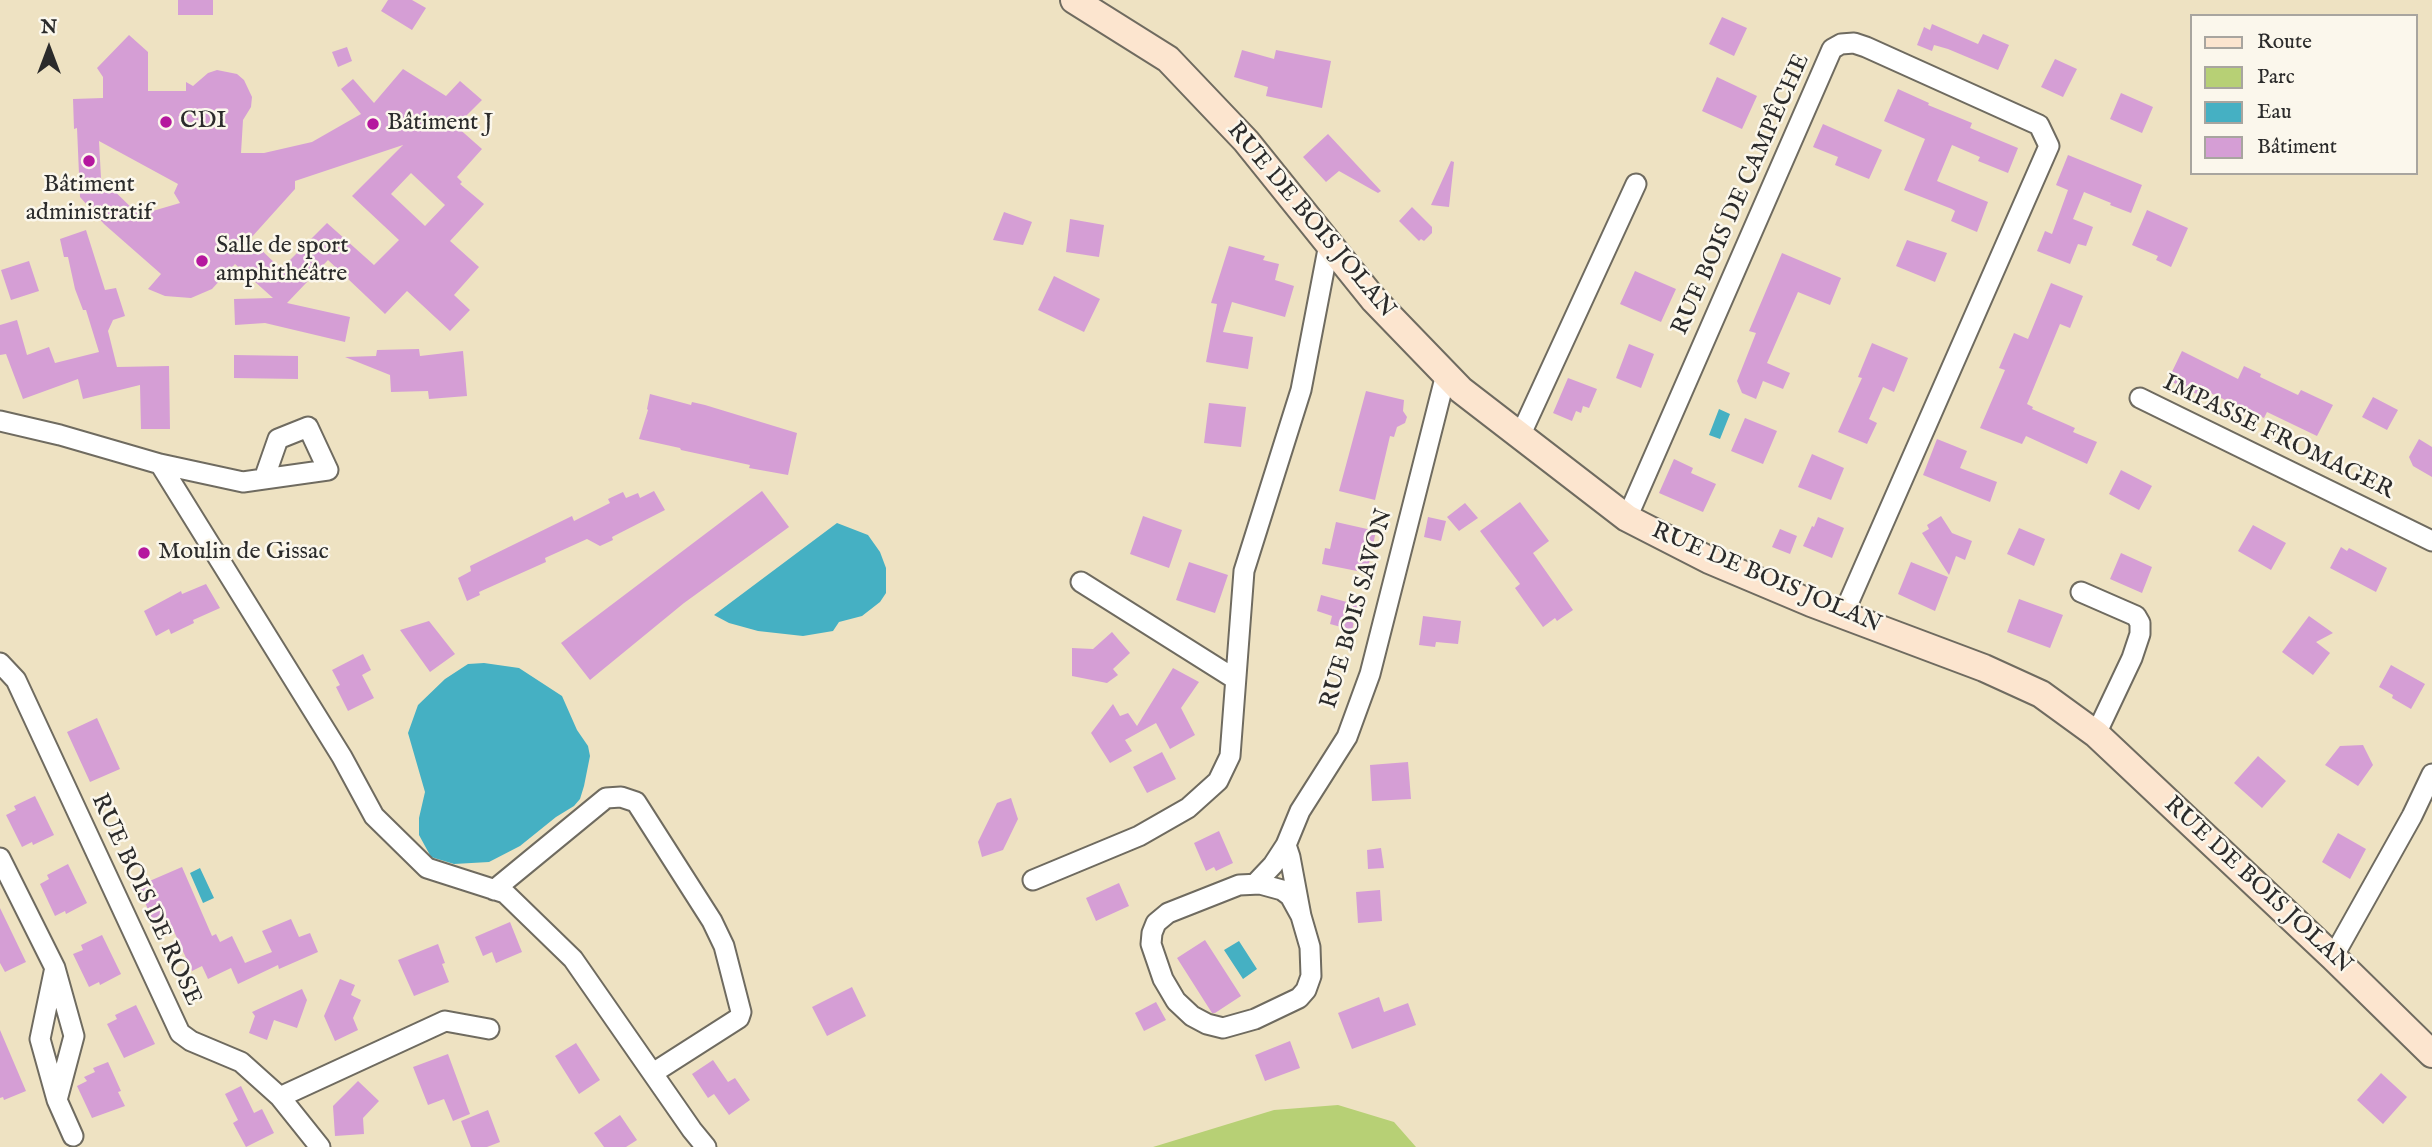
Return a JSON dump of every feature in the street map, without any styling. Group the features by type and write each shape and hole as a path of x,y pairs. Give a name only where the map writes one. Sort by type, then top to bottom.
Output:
{"street":[{"name":"RUE DE BOIS JOLAN","path":"1074,0 1168,59 1246,141 1374,300 1461,390 1520,436 1627,518 1709,560 1843,615 1984,668 2040,694 2096,734 2432,1054"},
{"name":"RUE BOIS DE CAMPÊCHE","path":"1627,518 1832,49 1841,44 1854,43 1866,47 2039,125 2049,146 1843,615"},
{"path":"1520,436 1636,184"},
{"path":"1033,880 1139,836 1188,808 1218,781 1230,756 1244,571 1301,390 1329,244"},
{"name":"RUE BOIS SAVON","path":"1255,884 1273,865 1286,845 1300,811 1347,737 1370,674 1446,374"},
{"name":"IMPASSE FROMAGER","path":"2140,398 2432,541"},
{"path":"0,421 160,464 243,482 264,479"},
{"path":"160,464 342,757 374,816 427,867 505,893 573,959 706,1147"},
{"path":"1081,582 1235,679"},
{"path":"2081,592 2136,615 2140,623 2140,634 2132,658 2096,734"},
{"name":"RUE BOIS DE ROSE","path":"0,663 16,681 180,1033 191,1041 240,1062 280,1097 320,1147"},
{"path":"2333,957 2412,816 2432,774"},
{"path":"494,890 606,798 621,797 636,802 712,921 724,946 741,1012 739,1018 653,1073"},
{"path":"1286,845 1310,947 1311,976 1306,990 1299,998 1255,1019 1223,1028 1207,1024 1192,1016 1176,1001 1163,979 1151,944 1156,923 1168,913 1239,885 1274,886 1282,890 1290,896 1301,916"},
{"path":"0,858 55,968 74,1036 57,1100"},
{"path":"55,968 40,1039 57,1100 73,1136"},
{"path":"280,1097 445,1021 489,1030"}],"green space":[{"path":"1338,1105 1394,1122 1416,1147 1153,1147 1274,1110"}],"water":[{"path":"1719,409 1730,414 1720,439 1709,435"},
{"path":"837,523 868,535 880,552 886,568 886,593 880,602 862,616 839,622 833,631 803,636 758,631 729,623 714,615"},
{"path":"484,663 519,668 562,696 577,730 588,746 590,756 580,799 574,806 520,846 489,862 454,864 431,857 419,835 419,818 425,792 408,733 418,705 445,679 468,664"},
{"path":"200,868 214,898 203,903 190,873"},
{"path":"1239,941 1257,969 1243,979 1224,950"}],"building":[{"path":"178,0 213,0 213,15 178,15"},
{"path":"388,0 412,0 426,8 412,30 381,11"},
{"path":"1722,17 1747,28 1734,56 1709,44"},
{"path":"1932,24 1978,44 1983,34 2009,45 1998,70 1948,49 1934,45 1932,51 1917,45 1924,27 1930,30"},
{"path":"129,35 148,52 148,91 186,91 186,82 193,86 208,73 217,70 237,74 244,80 252,97 251,107 243,120 241,153 264,153 312,142 361,114 341,89 353,79 374,103 403,69 446,96 460,81 482,100 456,126 482,149 457,177 462,182 460,184 484,204 450,241 479,267 454,295 470,310 450,331 407,291 385,314 328,260 287,303 350,317 345,342 265,323 235,325 234,299 273,298 235,264 212,289 191,298 165,296 148,289 161,274 104,224 80,197 73,99 103,98 103,77 97,68","holes":["99,141 178,184 174,193 180,203 139,215 101,178","403,145 352,196 399,240 374,265 327,223 281,269 250,239 295,189 295,181","411,173 445,205 425,226 391,194"]},
{"path":"347,47 352,61 338,67 332,52"},
{"path":"1242,50 1274,59 1276,50 1331,61 1322,108 1266,96 1268,87 1234,77"},
{"path":"2055,59 2077,69 2063,97 2041,87"},
{"path":"1717,77 1757,96 1742,129 1702,111"},
{"path":"1898,89 1972,123 1970,128 2018,148 2008,173 1978,161 1980,157 1952,145 1937,181 1988,202 1977,232 1951,221 1955,211 1952,209 1904,190 1925,139 1884,121"},
{"path":"2121,93 2153,107 2142,133 2110,119"},
{"path":"1823,124 1882,150 1869,179 1835,165 1838,157 1813,147"},
{"path":"1328,134 1381,191 1378,193 1339,171 1326,182 1303,157"},
{"path":"2068,155 2142,185 2131,213 2084,192 2073,219 2093,227 2086,246 2078,244 2070,264 2037,251 2045,231 2052,234 2068,190 2056,185"},
{"path":"1451,161 1454,162 1449,207 1431,205"},
{"path":"1412,207 1432,227 1432,233 1424,241 1419,241 1399,221"},
{"path":"2147,210 2188,228 2171,267 2156,260 2158,256 2132,245"},
{"path":"1004,212 1032,222 1023,245 993,240"},
{"path":"1070,219 1104,225 1099,257 1066,252"},
{"path":"86,230 105,290 116,288 125,316 113,320 108,331 117,367 169,366 170,429 141,429 140,385 83,399 78,379 23,399 6,354 0,355 0,325 17,320 27,355 49,347 55,363 99,352 86,310 83,310 75,289 68,257 64,257 60,239"},
{"path":"1907,240 1947,253 1935,282 1896,266"},
{"path":"1229,246 1265,256 1263,260 1279,264 1275,280 1294,286 1285,317 1232,302 1223,332 1253,337 1248,369 1206,362 1217,304 1211,303"},
{"path":"1782,253 1841,278 1830,305 1798,292 1767,363 1790,373 1783,389 1763,381 1756,399 1742,393 1737,381 1756,333 1749,331"},
{"path":"29,261 39,291 11,300 1,270"},
{"path":"1635,271 1676,289 1661,322 1620,304"},
{"path":"1054,276 1100,299 1084,332 1038,310"},
{"path":"2051,283 2083,296 2070,328 2060,324 2027,404 2033,407 2032,409 2075,428 2073,432 2097,442 2087,464 2026,436 2022,444 1980,428 2005,370 1999,368 2014,333 2028,339"},
{"path":"1872,343 1908,358 1894,392 1883,387 1869,419 1877,423 1867,444 1838,432 1862,378 1858,377"},
{"path":"1629,344 1654,354 1641,388 1616,378"},
{"path":"419,349 420,356 463,351 467,396 429,399 428,391 391,392 390,375 345,357 376,356 377,350"},
{"path":"2182,351 2238,379 2244,366 2261,374 2260,377 2298,395 2301,390 2333,405 2317,436 2267,412 2264,418 2206,391 2203,397 2168,380"},
{"path":"234,355 298,356 298,379 234,378"},
{"path":"1568,378 1597,389 1589,408 1583,406 1581,413 1576,411 1572,421 1553,413"},
{"path":"1366,391 1404,400 1403,411 1407,417 1405,423 1397,427 1394,437 1390,436 1375,500 1339,491"},
{"path":"650,394 691,405 692,402 705,405 797,433 788,475 749,468 750,465 639,439"},
{"path":"2373,397 2398,410 2387,430 2362,417"},
{"path":"1209,403 1246,407 1241,447 1204,443"},
{"path":"1745,418 1777,431 1763,464 1731,451"},
{"path":"1937,439 1967,451 1960,468 1997,482 1990,502 1923,475"},
{"path":"2419,439 2432,447 2432,477 2413,466 2409,457"},
{"path":"1812,454 1844,468 1831,500 1798,487"},
{"path":"1674,459 1693,468 1691,473 1716,484 1703,512 1659,493"},
{"path":"2121,470 2152,486 2139,510 2109,494"},
{"path":"654,491 665,510 600,546 587,539 545,558 546,562 479,592 480,595 467,601 458,578 471,571 470,566 572,516 574,521 610,503 608,499 623,492 626,498 638,493 640,498"},
{"path":"762,491 789,527 684,603 590,680 561,643"},
{"path":"1520,502 1549,541 1533,553 1573,610 1543,627 1515,588 1520,584 1480,531"},
{"path":"1465,503 1478,518 1459,531 1447,517"},
{"path":"1143,516 1182,530 1169,568 1130,554"},
{"path":"1941,516 1952,533 1972,541 1965,560 1956,556 1949,575 1922,533 1929,529 1927,525"},
{"path":"1428,517 1446,521 1441,541 1424,537"},
{"path":"1818,517 1844,528 1832,558 1803,546"},
{"path":"1336,522 1376,531 1367,573 1322,564 1325,548 1330,549"},
{"path":"2253,525 2286,543 2271,570 2238,551"},
{"path":"2019,528 2045,539 2034,566 2007,554"},
{"path":"1780,529 1797,536 1790,554 1772,547"},
{"path":"2341,547 2347,551 2349,548 2387,568 2376,592 2330,568"},
{"path":"2121,553 2152,567 2142,593 2110,579"},
{"path":"1189,562 1228,575 1215,613 1176,600"},
{"path":"1911,562 1948,577 1935,611 1898,594"},
{"path":"206,584 220,608 171,634 169,629 156,636 144,611 181,591 182,594"},
{"path":"1321,595 1358,605 1352,630 1330,624 1332,616 1317,611"},
{"path":"2019,599 2063,615 2050,648 2007,632"},
{"path":"1423,616 1461,621 1458,644 1436,642 1435,647 1419,645"},
{"path":"2309,616 2333,633 2316,642 2330,653 2313,675 2282,652"},
{"path":"429,621 455,654 430,672 400,630"},
{"path":"1112,632 1130,653 1113,669 1118,675 1107,683 1072,676 1072,648 1093,649"},
{"path":"363,654 371,670 362,675 374,698 348,711 336,687 340,685 332,670"},
{"path":"2391,665 2425,684 2411,709 2379,687"},
{"path":"1173,668 1199,682 1181,708 1195,735 1170,749 1156,723 1125,740 1132,751 1110,763 1091,733 1113,704 1120,716 1128,713 1137,726"},
{"path":"97,718 120,769 90,782 67,732"},
{"path":"2363,745 2373,765 2358,786 2325,765 2340,746"},
{"path":"1162,752 1176,779 1147,793 1133,767"},
{"path":"2258,756 2286,781 2262,808 2234,783"},
{"path":"1408,762 1411,799 1372,801 1370,765"},
{"path":"35,796 54,835 22,847 6,815 16,810 14,806"},
{"path":"1011,798 1018,819 1003,850 982,857 978,842 997,803"},
{"path":"1219,831 1233,863 1216,871 1214,867 1206,871 1194,843"},
{"path":"2338,833 2366,849 2350,879 2322,862"},
{"path":"1381,848 1384,868 1368,869 1367,850"},
{"path":"68,864 87,903 66,914 65,911 55,916 40,884 49,879 47,875"},
{"path":"182,867 212,936 216,934 220,942 232,936 245,963 272,952 262,931 291,919 299,937 310,933 318,952 279,969 278,965 238,984 231,968 208,979 202,966 192,971 172,927 158,933 138,886"},
{"path":"1119,883 1129,906 1096,921 1086,898"},
{"path":"1380,890 1382,921 1358,923 1356,892"},
{"path":"0,908 26,962 5,972 0,963"},
{"path":"510,922 522,952 496,963 492,952 483,956 475,937"},
{"path":"102,935 121,974 100,985 99,982 89,987 73,954 83,950 81,945"},
{"path":"1205,940 1241,996 1215,1013 1212,1013 1177,958"},
{"path":"438,944 449,982 414,996 398,960"},
{"path":"340,979 355,985 351,995 361,1000 353,1018 358,1030 335,1041 324,1016"},
{"path":"852,987 866,1016 827,1036 812,1007"},
{"path":"302,989 307,1000 297,1028 274,1020 267,1040 249,1033 255,1016 252,1012"},
{"path":"1379,997 1384,1012 1408,1003 1416,1025 1352,1049 1338,1013"},
{"path":"1156,1002 1166,1020 1144,1031 1135,1013"},
{"path":"136,1005 155,1044 124,1058 107,1024 117,1019 115,1015"},
{"path":"0,1030 26,1091 4,1100 3,1097 0,1098"},
{"path":"1290,1041 1300,1068 1265,1081 1255,1055"},
{"path":"576,1043 600,1080 579,1094 555,1056"},
{"path":"448,1054 470,1114 453,1121 444,1099 428,1105 413,1067"},
{"path":"713,1060 728,1082 735,1078 750,1100 729,1115 714,1094 708,1098 692,1074"},
{"path":"108,1062 125,1106 92,1118 77,1086 87,1081 84,1077 95,1072 93,1068"},
{"path":"2381,1073 2407,1097 2383,1124 2357,1100"},
{"path":"358,1081 379,1101 363,1118 364,1134 335,1136 333,1106"},
{"path":"241,1086 254,1113 262,1109 274,1133 246,1147 233,1123 238,1120 225,1094"},
{"path":"488,1110 500,1142 487,1147 471,1147 461,1121"},
{"path":"620,1115 637,1140 626,1147 604,1147 594,1133"}],"place":[{"name":"CDI","path":"166,122"},
{"name":"Bâtiment J","path":"373,124"},
{"name":"Bâtiment administratif","path":"89,161"},
{"name":"Salle de sport amphithéâtre","path":"202,261"},
{"name":"Moulin de Gissac","path":"144,553"}]}
